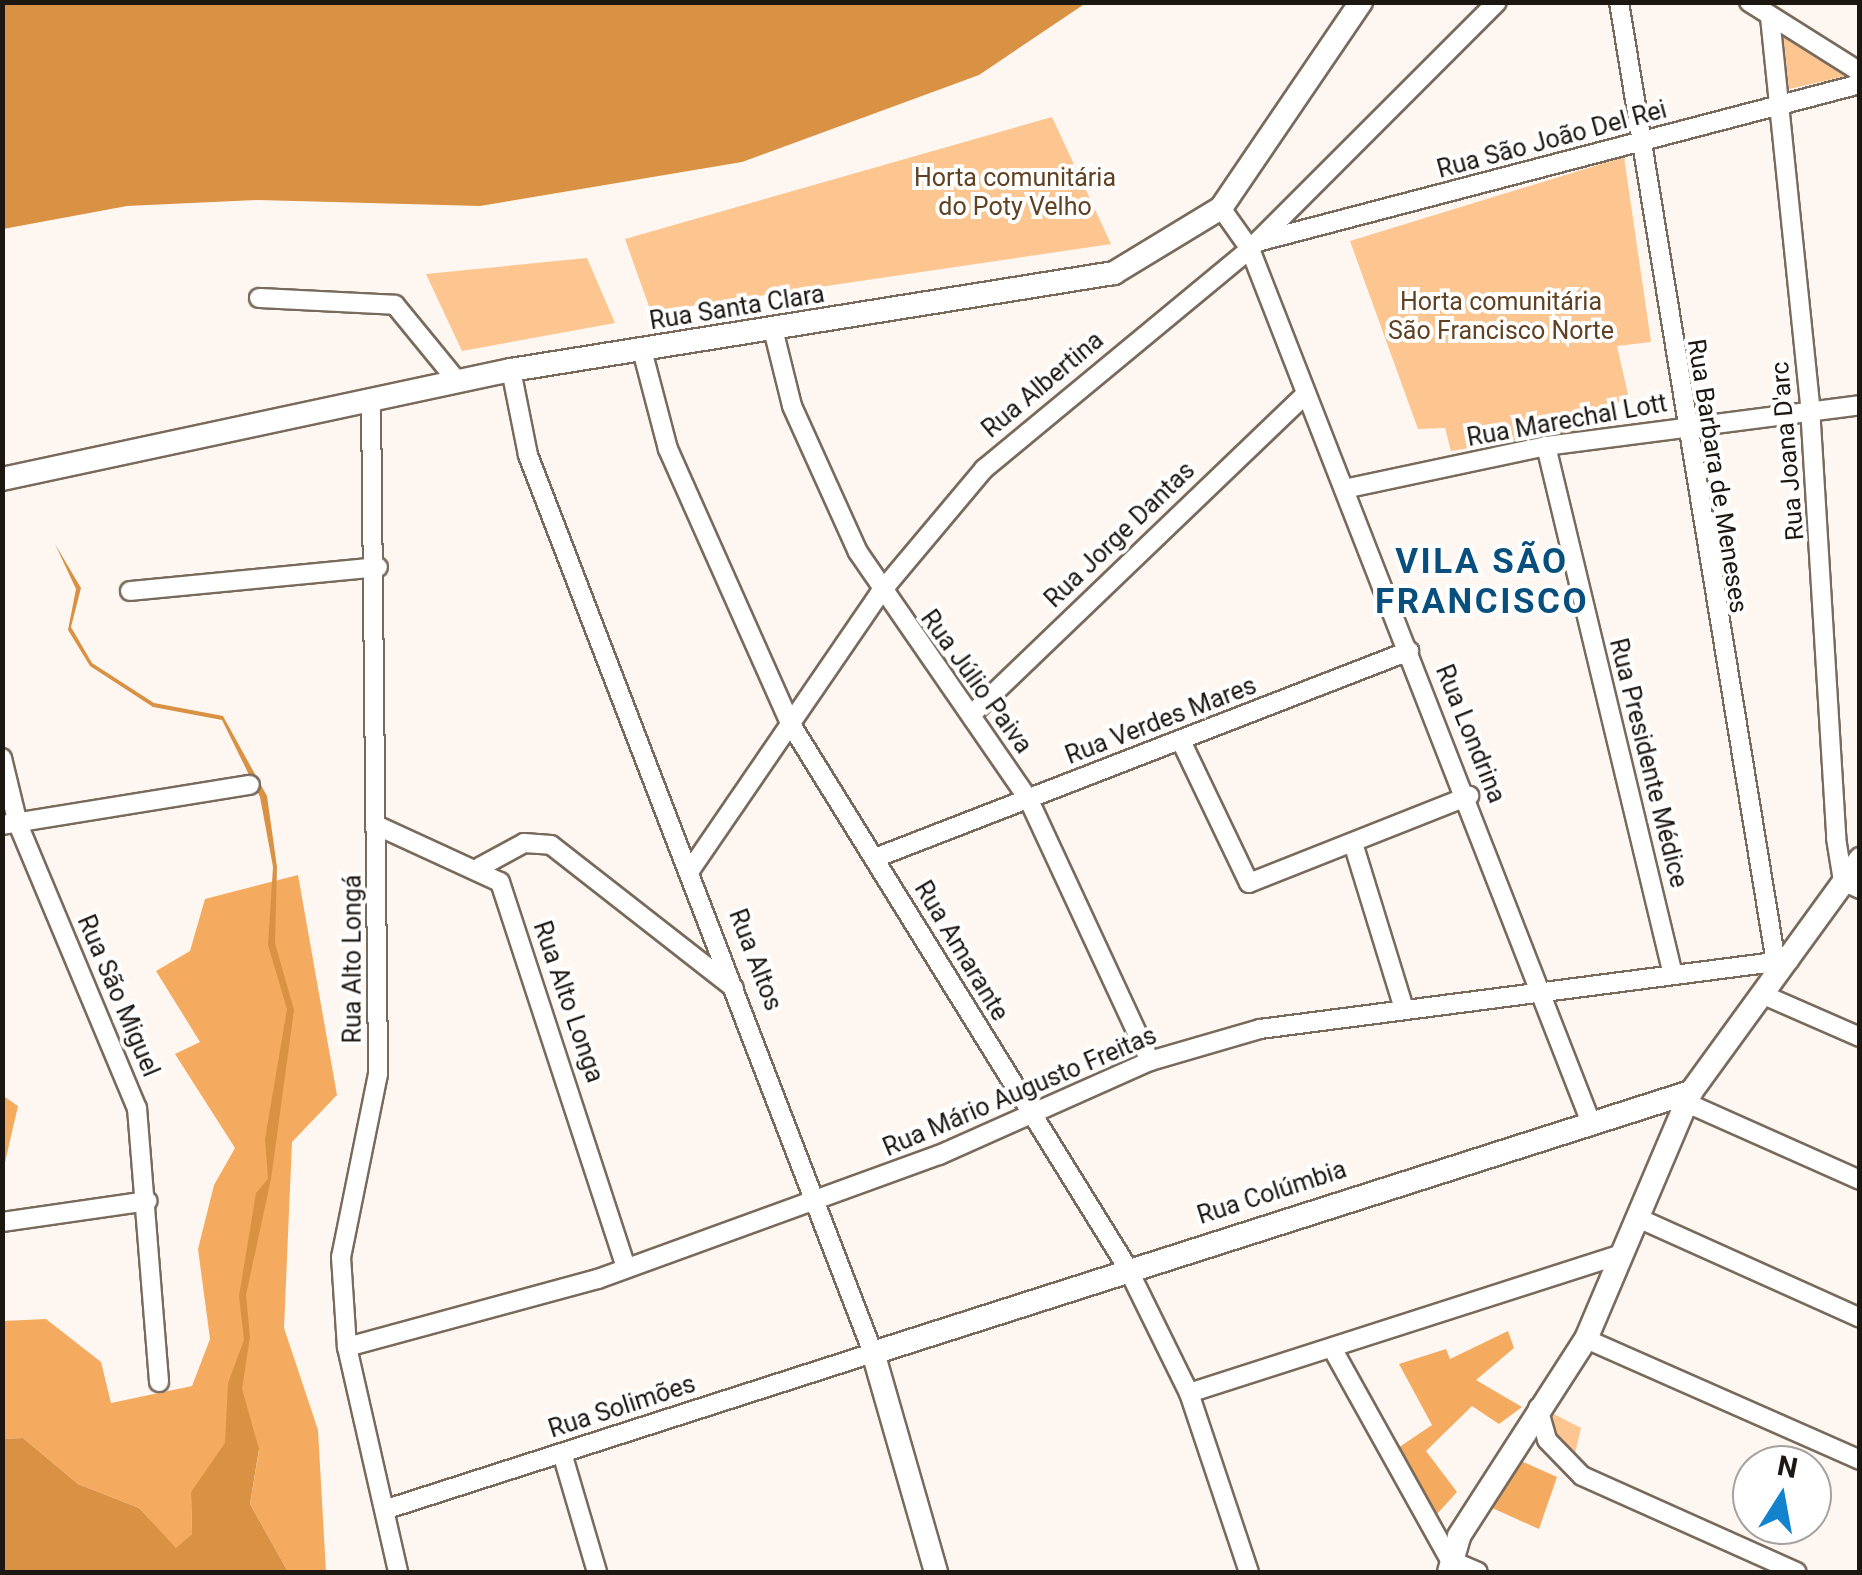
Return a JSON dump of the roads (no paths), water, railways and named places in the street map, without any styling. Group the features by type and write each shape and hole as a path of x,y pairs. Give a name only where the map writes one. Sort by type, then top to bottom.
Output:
{"street":[{"name":"Rua Santa Clara","path":"2,478 511,370 1088,282 1163,248 1221,208 1361,2"},
{"name":"Rua Albertina","path":"692,869 880,593 1023,430 1254,246 1498,2"},
{"name":"Rua Barbara de Meneses","path":"1618,2 1681,426 1783,959"},
{"path":"1749,2 1860,72"},
{"name":"Rua Joana D'arc","path":"1770,16 1810,407 1851,886"},
{"name":"Rua São João Del Rei","path":"1254,246 1860,84"},
{"name":"Rua Londrina","path":"1221,208 1254,246 1305,395 1469,796 1590,1120"},
{"path":"259,298 394,306 458,382"},
{"name":"Rua Júlio Paiva","path":"773,329 792,406 880,593 972,714 1028,798 1150,1061"},
{"name":"Rua Amarante","path":"642,350 668,448 790,723 1128,1268 1189,1394 1249,1572"},
{"name":"Rua Altos","path":"511,370 528,455 820,1202 872,1353 936,1572"},
{"name":"Rua Jorge Dantas","path":"972,714 1305,395"},
{"name":"Rua Alto Longá","path":"371,400 378,567 376,1104 343,1230 347,1347 387,1508 398,1572"},
{"name":"Rua Marechal Lott","path":"1344,489 1546,446 1810,407 1860,404"},
{"name":"Rua Presidente Médice","path":"1546,446 1673,975"},
{"path":"130,591 378,567"},
{"name":"Rua Verdes Mares","path":"874,858 1182,743 1409,651"},
{"path":"1182,743 1244,882 1469,796"},
{"name":"Rua São Miguel","path":"2,758 10,824 130,1082 147,1201 159,1382"},
{"path":"10,824 250,784"},
{"path":"378,826 480,867 524,844 551,845 735,988"},
{"path":"1352,843 1404,1009"},
{"path":"1450,1566 1538,1407 1586,1338 1689,1097 1764,995 1783,959 1851,886 1860,859"},
{"name":"Rua Alto Longa","path":"480,867 500,882 549,1016 626,1268"},
{"name":"Rua Mário Augusto Freitas","path":"347,1347 626,1268 820,1202 1150,1061 1260,1029 1544,995 1783,959"},
{"path":"1764,995 1860,1037"},
{"path":"1689,1097 1860,1180"},
{"name":"Rua Colúmbia","path":"872,1353 1590,1120 1689,1097"},
{"path":"2,1222 147,1201"},
{"path":"1638,1218 1860,1318"},
{"path":"1189,1394 1622,1254"},
{"path":"1586,1338 1860,1460"},
{"path":"1332,1348 1450,1566 1478,1572"},
{"name":"Rua Solimões","path":"387,1508 872,1353"},
{"path":"1538,1407 1547,1440 1582,1476 1797,1572"},
{"path":"562,1453 597,1572"}],"district":[{"name":"VILA SÃO FRANCISCO","path":"1482,582"}],"park label":[{"name":"Horta comunitária do Poty Velho","path":"1015,194"},
{"name":"Horta comunitária São Francisco Norte","path":"1501,318"}]}
